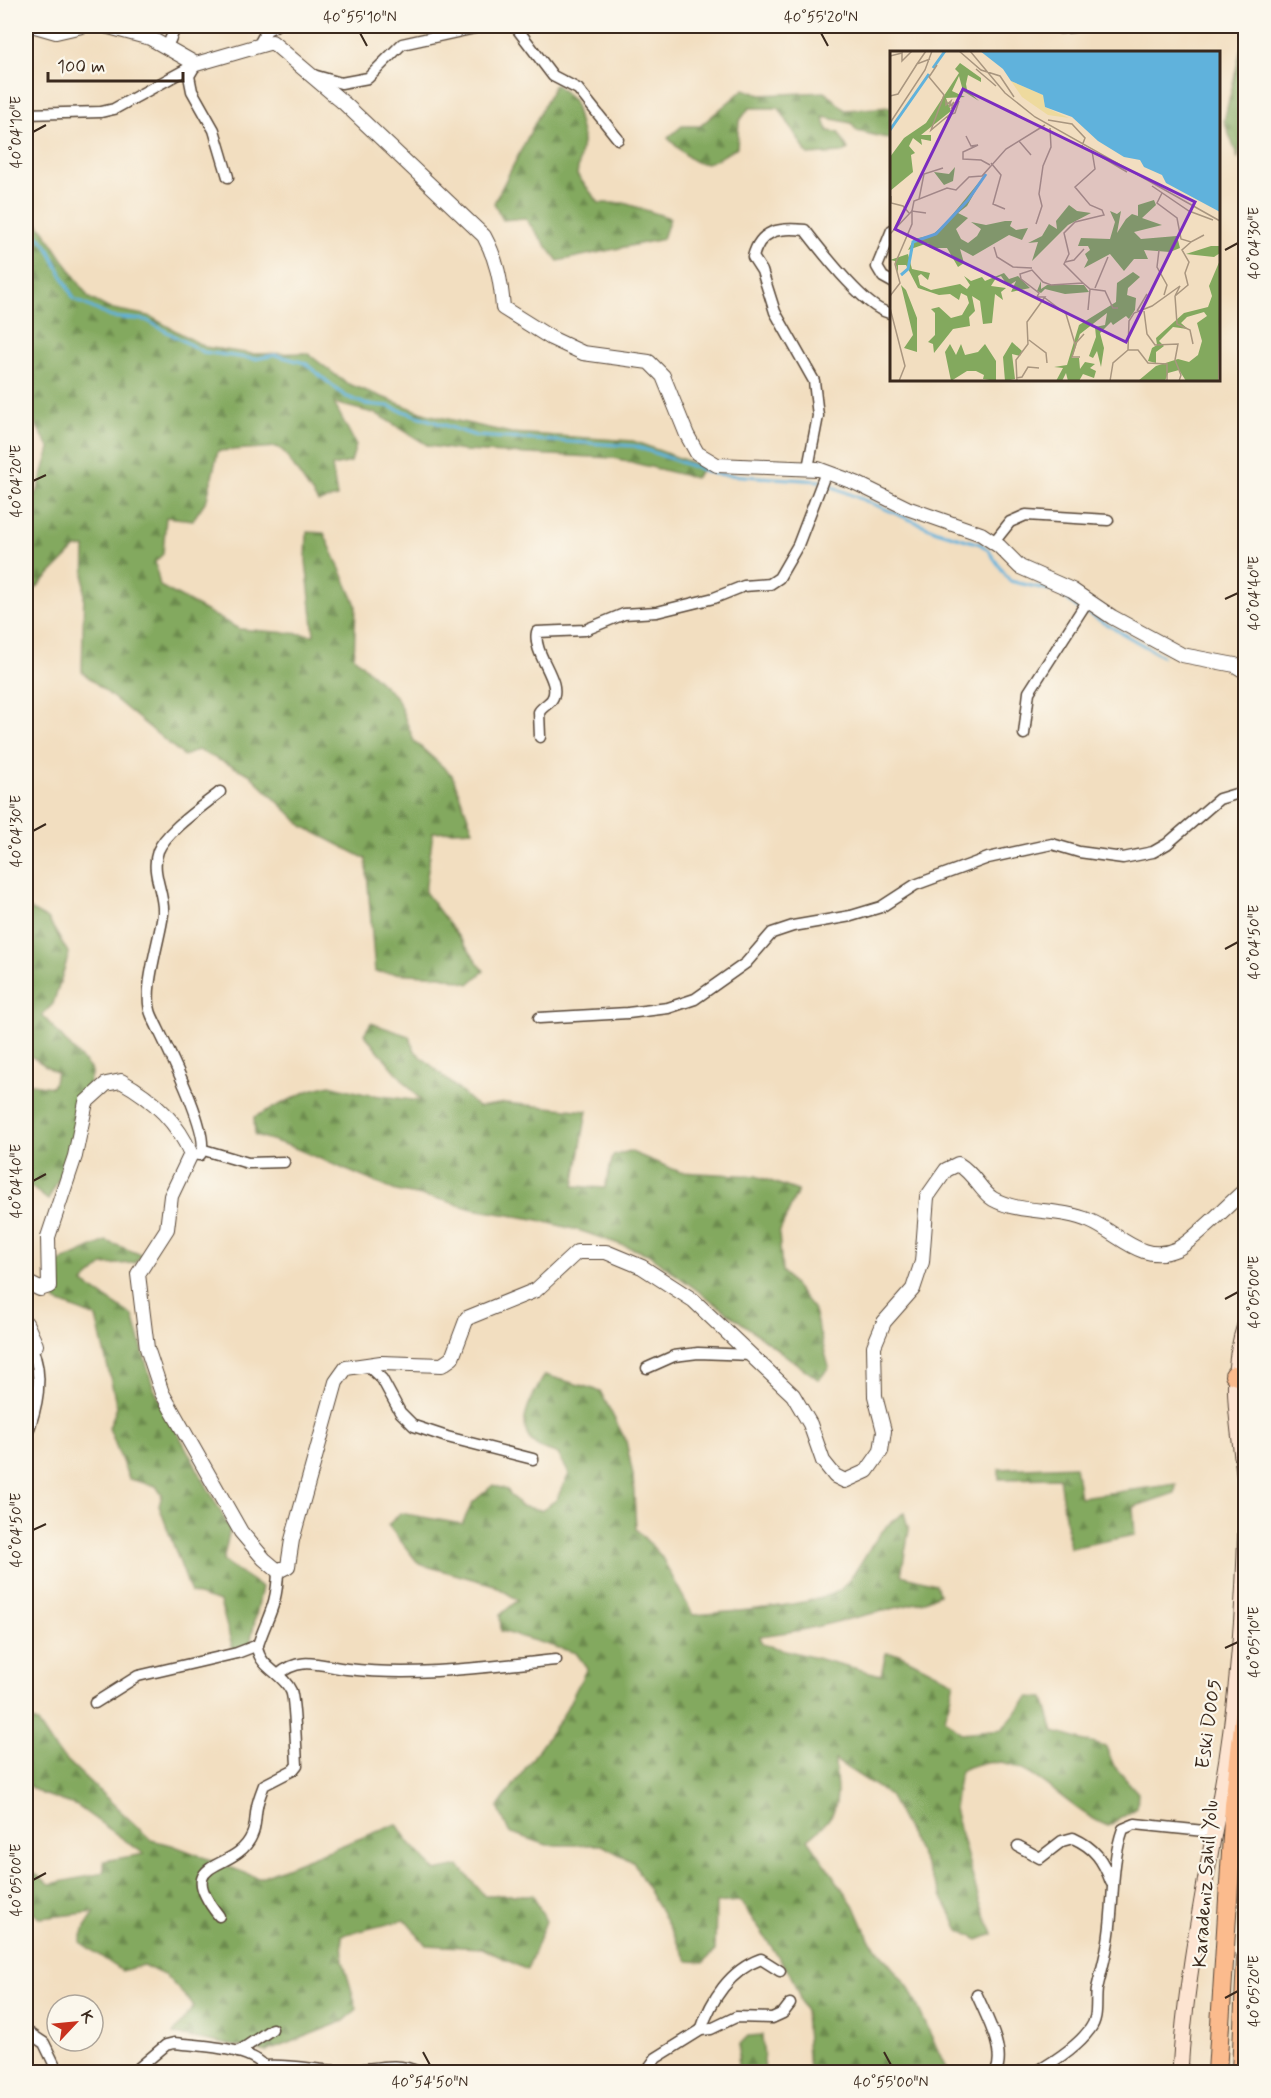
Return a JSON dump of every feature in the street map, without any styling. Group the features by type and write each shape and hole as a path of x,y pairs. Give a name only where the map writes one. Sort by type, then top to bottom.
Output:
{"highway":[{"name":"Karadeniz Sahil Yolu","path":"1217,2073 1229,1876 1245,1698"},
{"path":"1241,2073 1245,1959"}],"main road":[{"path":"1245,1322 1241,1376 1234,1404 1245,1492"},
{"name":"Eski D005","path":"1180,2073 1183,2011 1237,1682 1245,1522"}],"street":[{"path":"35,26 56,32 82,26"},
{"path":"105,26 150,38 196,64"},
{"path":"167,47 176,26"},
{"path":"258,46 267,30 275,26"},
{"path":"310,74 341,83 368,78 402,44 484,26"},
{"path":"516,26 553,76 578,89 618,139"},
{"path":"1057,26 1060,28 1081,26"},
{"path":"26,114 101,112 114,109 196,64 272,42 415,167 484,236 495,257 502,285 503,308 551,338 583,353 649,362 663,376 687,435 697,453 717,465 808,468 826,472 917,513 981,534 1020,567 1072,590 1112,617 1182,655 1235,665 1245,672"},
{"path":"196,64 189,76 192,91 214,130 228,177"},
{"path":"808,468 818,416 814,381 775,312 762,271 753,257 756,247 764,235 773,231 784,228 805,230 860,294 878,309 890,313"},
{"path":"890,233 877,267 883,277 890,281"},
{"path":"540,737 539,712 552,699 555,687 536,648 537,632 585,630 624,614 668,609 714,598 744,586 770,584 779,578 798,545 826,472"},
{"path":"993,542 1010,522 1026,515 1108,520"},
{"path":"1024,734 1029,692 1088,600"},
{"path":"539,1018 628,1013 668,1008 694,999 746,963 772,933 793,926 851,916 881,907 915,885 988,858 1052,844 1079,852 1123,858 1153,852 1167,844 1219,799 1245,791"},
{"path":"219,1916 207,1901 201,1887 201,1878 208,1867 243,1848 253,1835 256,1808 264,1785 294,1770 297,1765 292,1692 258,1656 258,1644 272,1616 278,1594 278,1571 264,1559 242,1532 162,1394 147,1348 138,1274 167,1229 171,1196 204,1144 184,1080 147,1005 164,909 155,868 159,849 177,829 220,792"},
{"path":"26,1282 40,1289 49,1286 48,1237 75,1156 86,1102 106,1084 122,1081 150,1097 197,1152 248,1163 284,1162"},
{"path":"278,1571 288,1566 291,1540 336,1382 346,1368 381,1363 442,1365 452,1358 467,1318 536,1290 577,1252 606,1252 642,1267 693,1300 793,1395 810,1424 823,1461 835,1476 845,1481 867,1471 881,1451 885,1431 875,1396 874,1346 884,1323 913,1289 922,1262 927,1197 946,1170 958,1164 970,1171 991,1198 1011,1207 1068,1212 1093,1222 1133,1248 1156,1254 1178,1249 1245,1189"},
{"path":"26,1323 36,1345 28,1346 37,1359 39,1390 26,1437"},
{"path":"647,1368 674,1356 698,1353 753,1355"},
{"path":"367,1365 382,1379 400,1412 414,1426 533,1459"},
{"path":"95,1703 138,1677 237,1653 258,1644"},
{"path":"278,1675 296,1663 308,1662 346,1669 414,1674 556,1660"},
{"path":"1036,2073 1057,2060 1076,2044 1090,2029 1096,2017 1097,1992 1109,1935 1115,1850 1123,1829 1135,1824 1214,1832"},
{"path":"1018,1846 1040,1858 1062,1841 1073,1838 1096,1852 1103,1861 1113,1888"},
{"path":"701,2030 709,2008 733,1975 761,1959 780,1971"},
{"path":"978,1995 998,2056 996,2073"},
{"path":"646,2073 656,2058 701,2030 711,2029 736,2017 772,2018 783,2013 790,2004"},
{"path":"238,2052 272,2029"},
{"path":"26,2031 48,2047 58,2073"},
{"path":"134,2073 166,2045 174,2043 238,2052 259,2059 267,2069 285,2065 344,2071 402,2068 418,2073"}],"green space":[{"path":"1245,33 1245,120 1238,158 1224,121"},
{"path":"555,84 574,101 583,137 577,175 599,203 624,203 670,218 663,239 558,261 525,218 503,220 494,203"},
{"path":"744,89 760,95 825,92 845,110 890,107 890,139 857,131 851,123 823,117 828,131 838,132 848,149 842,153 808,155 779,108 749,108 739,122 737,147 715,160 700,163 687,156 668,138 682,126 700,126"},
{"path":"26,210 44,231 89,298 108,308 149,316 205,347 252,354 307,353 346,383 426,414 511,433 633,441 704,467 695,478 614,458 464,451 429,446 377,414 334,403 356,445 351,462 332,466 337,497 318,502 283,451 277,447 218,451 207,499 193,520 166,517 163,554 155,562 160,586 239,629 314,635 306,561 307,532 324,533 356,605 354,657 397,698 414,741 452,775 473,830 433,832 425,892 484,971 469,984 442,976 375,972 366,859 304,827 249,774 198,750 184,756 82,672 85,547 76,548 26,598 26,499 37,493 50,448 26,409"},
{"path":"26,907 48,919 69,954 53,1004 42,1015 92,1071 70,1156 48,1200 26,1183 26,1083 52,1087 57,1073 26,1053 26,963 34,949 26,938"},
{"path":"371,1023 409,1036 415,1051 478,1107 505,1103 587,1111 574,1186 605,1188 613,1156 629,1151 680,1172 756,1176 798,1191 779,1233 782,1271 813,1308 829,1367 819,1380 648,1254 581,1231 534,1219 472,1209 443,1200 396,1191 290,1146 255,1135 254,1117 310,1090 330,1085 365,1094 421,1101 364,1034"},
{"path":"106,1241 142,1255 134,1263 103,1265 83,1283 133,1316 153,1387 230,1529 223,1561 262,1587 250,1644 233,1649 220,1602 191,1593 159,1506 162,1495 156,1486 129,1479 109,1428 117,1407 96,1317 55,1301 55,1264"},
{"path":"545,1375 600,1391 626,1441 633,1475 636,1529 661,1556 693,1615 772,1607 817,1599 833,1593 843,1587 851,1577 877,1538 893,1520 904,1513 909,1530 901,1575 936,1584 939,1594 925,1601 802,1630 760,1636 762,1644 881,1675 886,1653 899,1654 954,1682 945,1719 961,1733 1002,1729 1029,1697 1044,1698 1054,1732 1106,1747 1114,1766 1138,1793 1137,1808 1108,1826 1090,1817 1038,1779 1020,1769 1002,1763 982,1763 960,1771 954,1809 979,1900 993,1934 978,1940 959,1930 889,1795 835,1760 837,1796 833,1813 828,1821 808,1839 856,1909 869,1939 909,1988 948,2072 809,2072 805,2012 791,1975 740,1901 716,1903 715,1951 704,1962 688,1961 633,1862 602,1845 547,1845 509,1832 498,1807 563,1715 587,1668 576,1653 501,1631 500,1615 518,1600 494,1585 419,1564 388,1525 400,1513 462,1524 473,1502 493,1485 507,1490 520,1506 541,1510 556,1500 569,1474 558,1454 536,1445 529,1438 525,1429 527,1410"},
{"path":"1075,1466 1080,1497 1176,1484 1175,1493 1133,1507 1135,1535 1070,1548 1059,1478 999,1479 999,1469"},
{"path":"26,1718 38,1723 55,1749 151,1840 172,1845 258,1878 397,1824 407,1840 436,1871 459,1866 484,1895 533,1895 546,1921 527,1970 482,1948 426,1945 405,1920 342,1935 343,1961 357,2009 344,2021 266,2052 173,2034 194,2006 166,1976 143,1965 122,1971 80,1942 85,1927 95,1912 40,1918 26,1908 26,1868 50,1884 104,1873 104,1861 144,1854 77,1806 40,1793 26,1784"},
{"path":"762,2035 765,2072 737,2072 740,2044 748,2036"}],"waterway":[{"path":"26,224 46,244 74,299 111,317 146,320 203,352 255,359 275,355 305,363 345,396 365,404 388,406 476,436 635,446 714,474 820,481"},
{"path":"826,484 937,531 980,544 988,550 1010,581 1058,592 1079,609"},
{"path":"1085,612 1162,656"}]}
